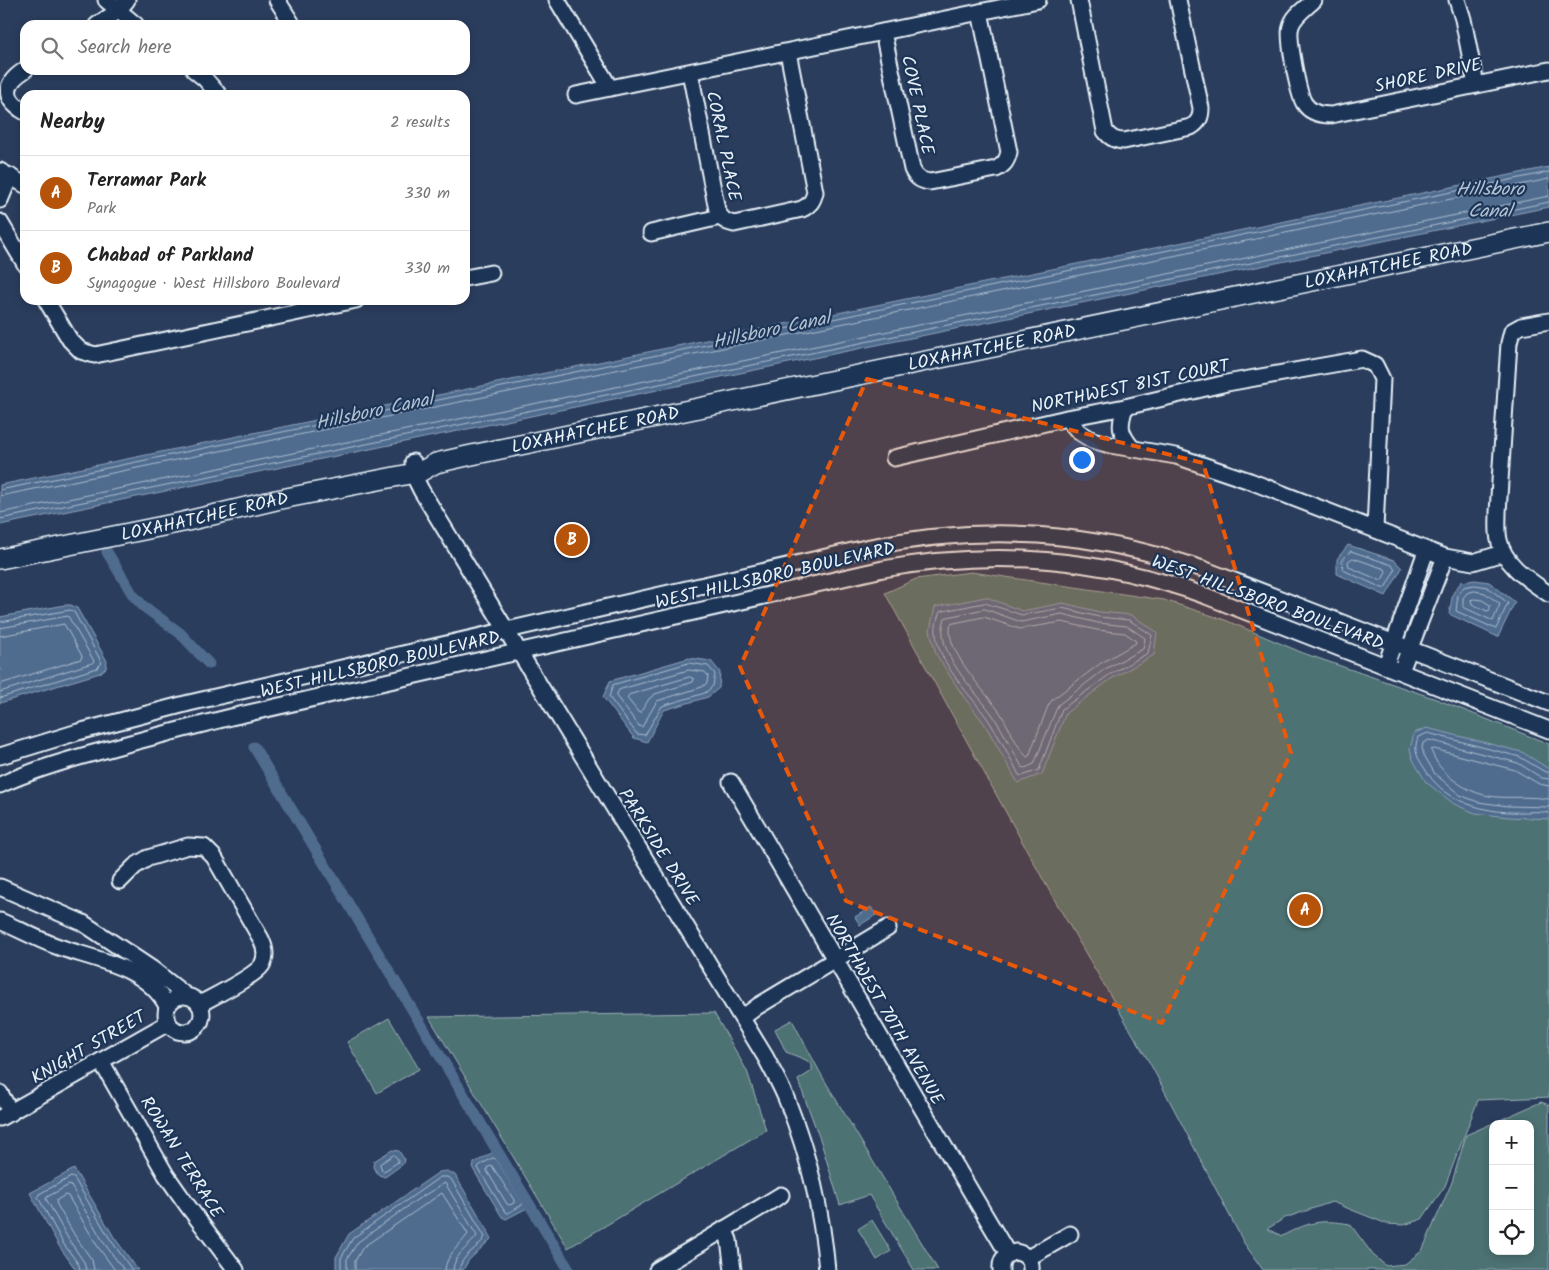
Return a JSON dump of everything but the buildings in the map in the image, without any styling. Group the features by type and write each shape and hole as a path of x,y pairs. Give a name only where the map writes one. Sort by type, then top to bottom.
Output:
{"main road":[{"name":"LOXAHATCHEE ROAD","path":"0,546 414,468 420,472 436,464 1549,232"},
{"name":"LOXAHATCHEE ROAD","path":"0,559 183,522 414,468"}],"street":[{"path":"106,0 123,6 133,20"},
{"path":"277,0 289,20"},
{"path":"557,0 610,88"},
{"path":"576,95 1038,0"},
{"path":"1079,0 1105,130 1116,141 1192,127 1201,116 1201,108 1178,0"},
{"name":"SHORE DRIVE","path":"1314,0 1295,18 1289,33 1304,104 1314,112 1324,115 1549,70"},
{"path":"1457,0 1476,85"},
{"path":"103,20 123,6"},
{"name":"COVE PLACE","path":"883,32 912,170 922,181 930,182 958,177 996,169 1007,160 1009,152 980,12"},
{"name":"CORAL PLACE","path":"690,72 717,210 720,217 726,222 734,224 802,209 809,206 814,199 815,192 788,52"},
{"path":"20,74 11,81 8,88 12,102 20,108"},
{"path":"198,75 211,90"},
{"path":"0,200 5,173 20,182"},
{"path":"651,233 720,217"},
{"path":"0,222 20,256"},
{"path":"470,277 491,273"},
{"path":"49,305 70,340 81,351 95,355 332,305"},
{"path":"1549,321 1521,326 1512,331 1509,343 1498,512 1498,538 1503,553 1522,576 1549,594"},
{"name":"NORTHWEST 81ST COURT","path":"894,458 1227,383 1362,359 1375,365 1382,379 1375,529"},
{"path":"1125,407 1120,422 1122,437 1132,448"},
{"path":"1068,418 1079,432 1092,440 1186,459 1250,481 1445,558 1473,562 1503,553"},
{"name":"PARKSIDE DRIVE","path":"414,468 421,490 766,1058 787,1101 814,1186 824,1240 827,1270"},
{"name":"WEST HILLSBORO BOULEVARD","path":"0,756 168,708 870,547 926,537 994,533 1076,538 1151,552 1203,569 1549,704"},
{"path":"1386,666 1426,551"},
{"path":"1401,671 1445,558"},
{"name":"WEST HILLSBORO BOULEVARD","path":"0,785 41,769 153,736 882,569 936,560 1044,559 1081,563 1154,578 1401,671 1549,730"},
{"name":"NORTHWEST 70TH AVENUE","path":"731,782 836,959 901,1075 1008,1254"},
{"path":"120,881 144,860 188,846 204,847 214,857 261,939 265,948 265,956 261,966 254,973 200,1004"},
{"path":"0,887 83,923 200,1004 202,1018 193,1030 179,1032 168,1023 166,1018 167,1006 162,996 133,973 118,966 52,944 0,921"},
{"path":"742,1018 758,1006 888,928"},
{"path":"167,1006 174,998 186,995"},
{"name":"KNIGHT STREET","path":"5,1115 168,1023"},
{"name":"ROWAN TERRACE","path":"101,1061 166,1175 236,1270"},
{"path":"0,1093 5,1115"},
{"path":"657,1270 781,1195"},
{"path":"724,1229 729,1240 733,1270"},
{"path":"1001,1270 1002,1261 1008,1254 1016,1252 1029,1264 1070,1234"}],"highlighted area":[{"path":"867,379 1203,463 1291,753 1162,1023 846,901 740,667"}],"green space":[{"path":"971,572 1164,600 1225,620 1303,653 1436,699 1549,744 1549,1097 1478,1100 1445,1186 1422,1219 1404,1225 1387,1224 1332,1202 1285,1218 1267,1229 1282,1236 1315,1223 1350,1224 1373,1255 1386,1266 1405,1264 1422,1251 1452,1182 1466,1135 1489,1125 1489,1255 1534,1255 1534,1120 1500,1120 1541,1102 1549,1105 1549,1270 1263,1270 1244,1243 1152,1067 1050,892 885,593 916,579"},
{"path":"714,1013 747,1071 766,1130 568,1248 429,1017"},
{"path":"389,1018 419,1069 377,1093 347,1042"},
{"path":"792,1020 822,1076 938,1270 914,1270 869,1195 840,1205 821,1142 798,1080 812,1071 812,1065 806,1060 786,1052 775,1029"},
{"path":"872,1220 891,1251 877,1260 858,1229"}],"water":[{"name":"Hillsboro Canal","path":"1549,167 1549,207 0,525 0,485"},
{"path":"1348,545 1394,560 1402,568 1386,596 1337,574 1337,559"},
{"path":"1475,580 1489,582 1515,602 1498,637 1449,614 1453,593 1461,582"},
{"path":"986,597 1022,611 1063,603 1100,612 1131,615 1157,632 1154,655 1111,679 1066,713 1042,774 1018,783 984,723 963,696 936,654 930,630 935,607"},
{"path":"65,605 77,608 107,661 106,668 100,673 0,703 0,617"},
{"path":"689,658 711,661 720,672 719,688 708,697 664,710 647,742 634,738 603,697 610,681"},
{"path":"1427,728 1522,752 1549,769 1549,819 1475,813 1454,804 1426,782 1413,760 1410,749 1414,733"},
{"path":"871,907 876,915 860,925 855,917"},
{"path":"392,1150 399,1151 404,1159 403,1164 385,1177 379,1175 373,1167 374,1161"},
{"path":"497,1150 531,1206 506,1219 502,1217 473,1169 474,1163"},
{"path":"74,1169 114,1237 138,1270 76,1270 59,1246 30,1193"},
{"path":"447,1171 455,1175 491,1239 469,1260 463,1270 336,1270 336,1257 349,1234 439,1172"}],"waterway":[{"path":"107,552 133,595 143,606 180,633 209,664"},
{"path":"254,747 569,1270"}],"place":[{"name":"Chabad of Parkland","path":"572,540"},
{"name":"Terramar Park","path":"1305,910"}]}
